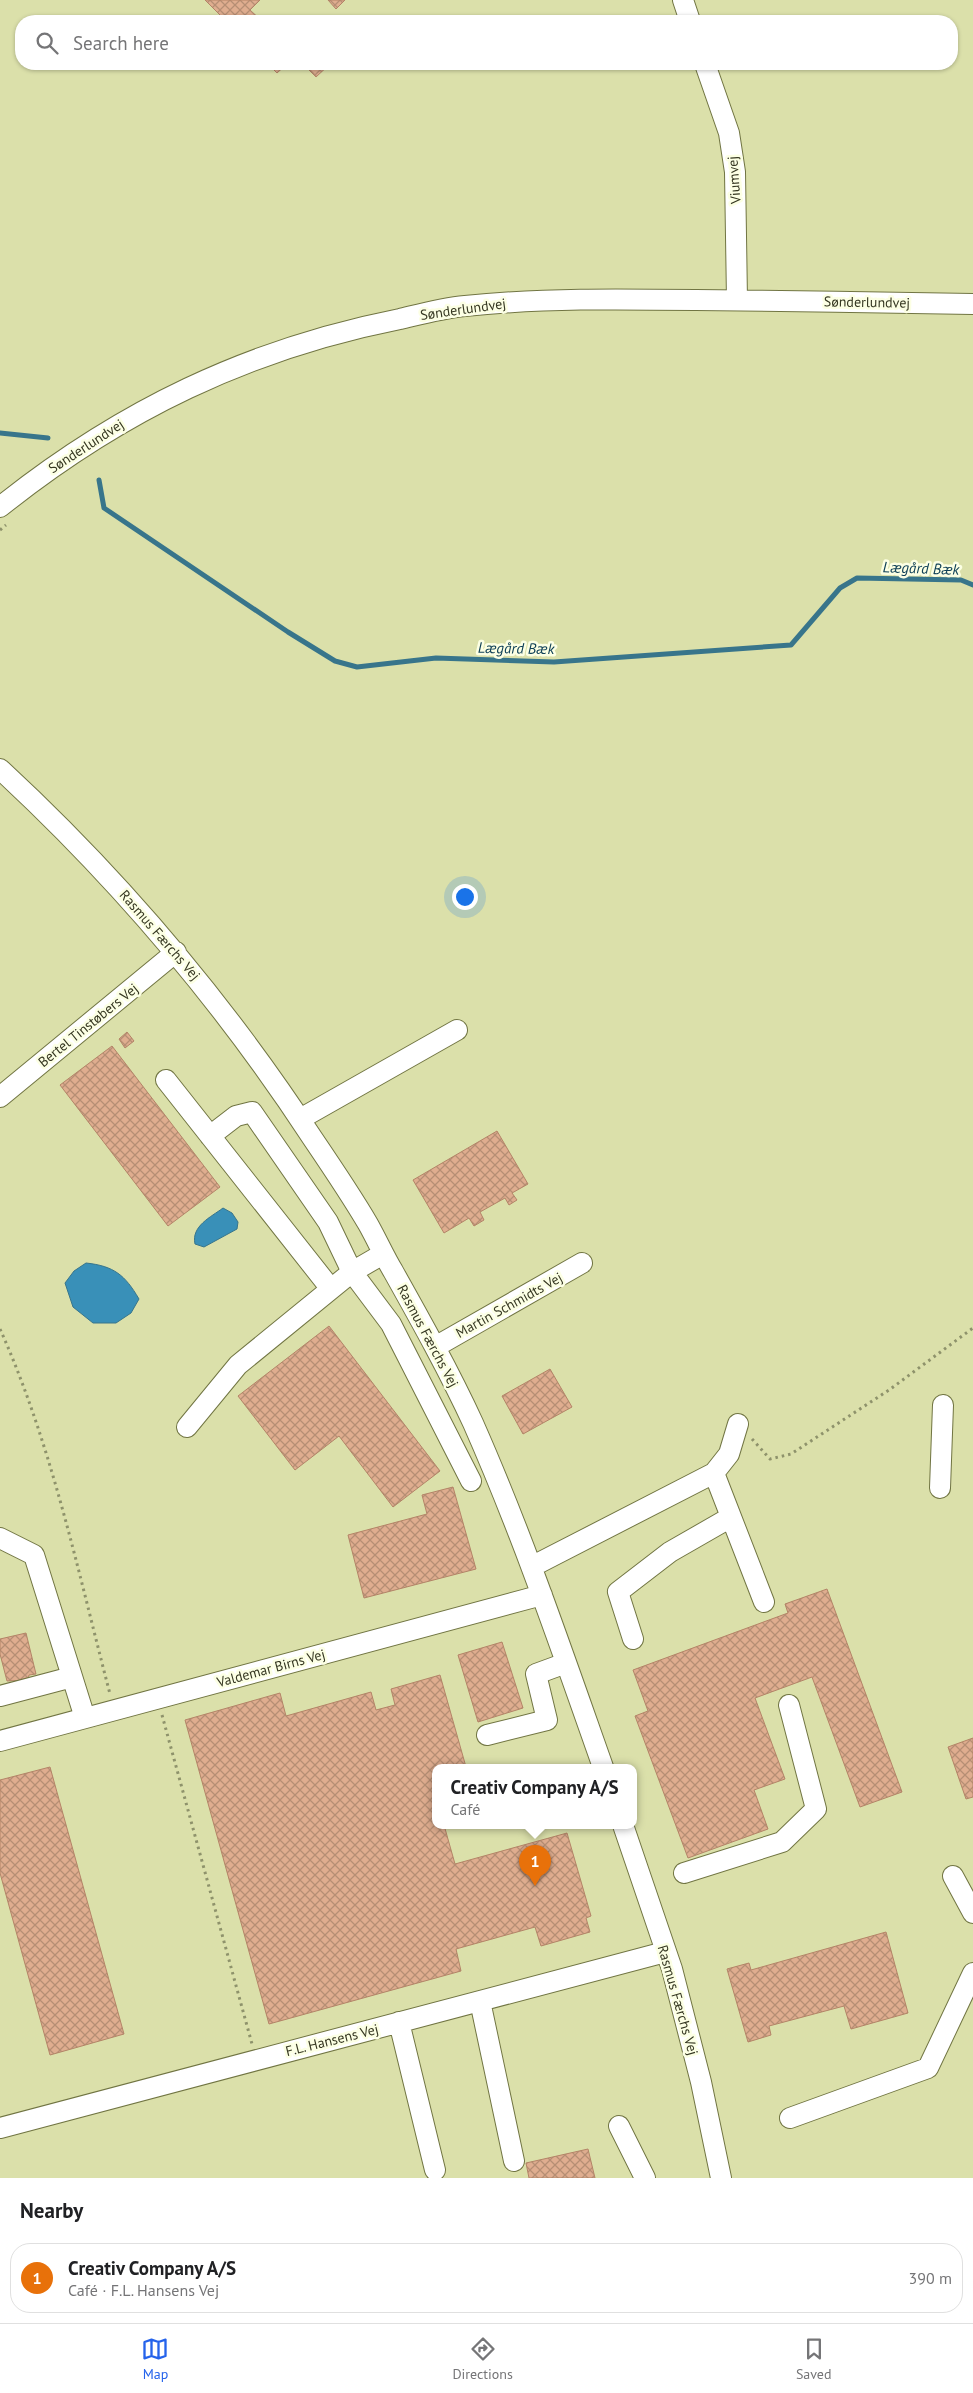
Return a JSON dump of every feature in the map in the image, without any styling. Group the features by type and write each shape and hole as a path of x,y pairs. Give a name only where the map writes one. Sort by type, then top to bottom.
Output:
{"street":[{"path":"683,0 688,15"},
{"name":"Viumvej","path":"707,70 729,133 736,172 737,300"},
{"name":"Sønderlundvej","path":"4,516 33,481 124,421 197,382 262,356 356,327 463,306 556,298 973,304"},
{"name":"Rasmus Færchs Vej","path":"0,769 62,828 176,952 256,1054 353,1200 435,1346 475,1429 532,1566 602,1764"},
{"name":"Bertel Tinstøbers Vej","path":"0,1097 176,952"},
{"path":"300,1118 457,1030"},
{"path":"166,1080 331,1289"},
{"path":"210,1136 236,1116 252,1112 328,1222 352,1272 391,1324 471,1481"},
{"path":"187,1427 238,1365 352,1272 383,1254"},
{"name":"Martin Schmidts Vej","path":"435,1346 582,1263"},
{"path":"940,1488 943,1405"},
{"path":"532,1566 714,1473 729,1454 738,1424"},
{"path":"714,1473 764,1602"},
{"path":"632,1639 618,1592 670,1552 731,1517"},
{"path":"0,1538 34,1555 85,1718"},
{"name":"Valdemar Birns Vej","path":"0,1741 542,1595"},
{"path":"487,1735 547,1720 536,1674 566,1663"},
{"path":"0,1696 72,1677"},
{"path":"684,1873 782,1842 816,1809 789,1705"},
{"name":"Rasmus Færchs Vej","path":"624,1829 672,1969 699,2075 721,2178"},
{"path":"953,1876 973,1913"},
{"name":"F.L. Hansens Vej","path":"0,2128 665,1952"},
{"path":"790,2118 928,2068 973,1973"},
{"path":"480,2002 514,2161"},
{"path":"399,2022 435,2170"},
{"path":"619,2126 645,2178"}],"path":[{"path":"0,530 4,516"},
{"path":"738,1424 770,1459 791,1454 889,1390 973,1328"},
{"path":"0,1329 22,1377 46,1450 114,1710"},
{"path":"158,1698 256,2060"}],"water":[{"path":"223,1208 232,1213 238,1222 237,1229 204,1247 195,1244 196,1232 199,1227"},
{"path":"86,1263 111,1269 129,1284 139,1299 131,1313 116,1323 93,1323 73,1307 65,1283 74,1271"}],"building":[{"path":"205,0 260,0 250,10 255,15 220,15"},
{"path":"328,0 345,0 336,9"},
{"path":"309,70 324,70 316,77"},
{"path":"127,1032 134,1041 125,1048 119,1039"},
{"path":"112,1046 220,1187 168,1226 60,1085"},
{"path":"497,1131 528,1184 512,1193 517,1200 509,1205 505,1198 480,1212 484,1220 474,1226 469,1218 444,1233 413,1180"},
{"path":"329,1326 440,1471 393,1507 339,1436 295,1470 238,1396"},
{"path":"550,1369 572,1407 523,1434 502,1396"},
{"path":"453,1487 476,1569 364,1598 348,1535 427,1514 422,1495"},
{"path":"827,1589 902,1792 860,1807 812,1677 755,1698 785,1779 754,1790 768,1829 688,1858 635,1716 648,1711 633,1670 788,1613 785,1604"},
{"path":"26,1633 36,1674 29,1675 28,1680 7,1681 0,1654 0,1639"},
{"path":"502,1642 523,1708 478,1722 458,1655"},
{"path":"440,1675 465,1764 432,1764 432,1829 445,1829 455,1864 567,1833 591,1916 586,1918 590,1932 541,1946 535,1927 456,1949 461,1971 269,2024 185,1720 280,1693 286,1716 371,1692 376,1710 395,1705 391,1689"},
{"path":"973,1738 973,1797 966,1799 948,1747"},
{"path":"50,1767 124,2034 50,2055 0,1873 0,1780"},
{"path":"886,1932 908,2013 851,2029 844,2006 769,2026 771,2035 748,2042 727,1969 749,1963 751,1970"},
{"path":"588,2149 595,2178 529,2178 526,2163"}],"waterway":[{"name":"Lægård Bæk","path":"0,433 48,438"},
{"name":"Lægård Bæk","path":"99,480 104,508 288,632 335,661 357,667 436,658 554,662 791,645 840,588 857,578 961,580 973,585"}],"place":[{"name":"Creativ Company A/S","path":"535,1886"}]}
